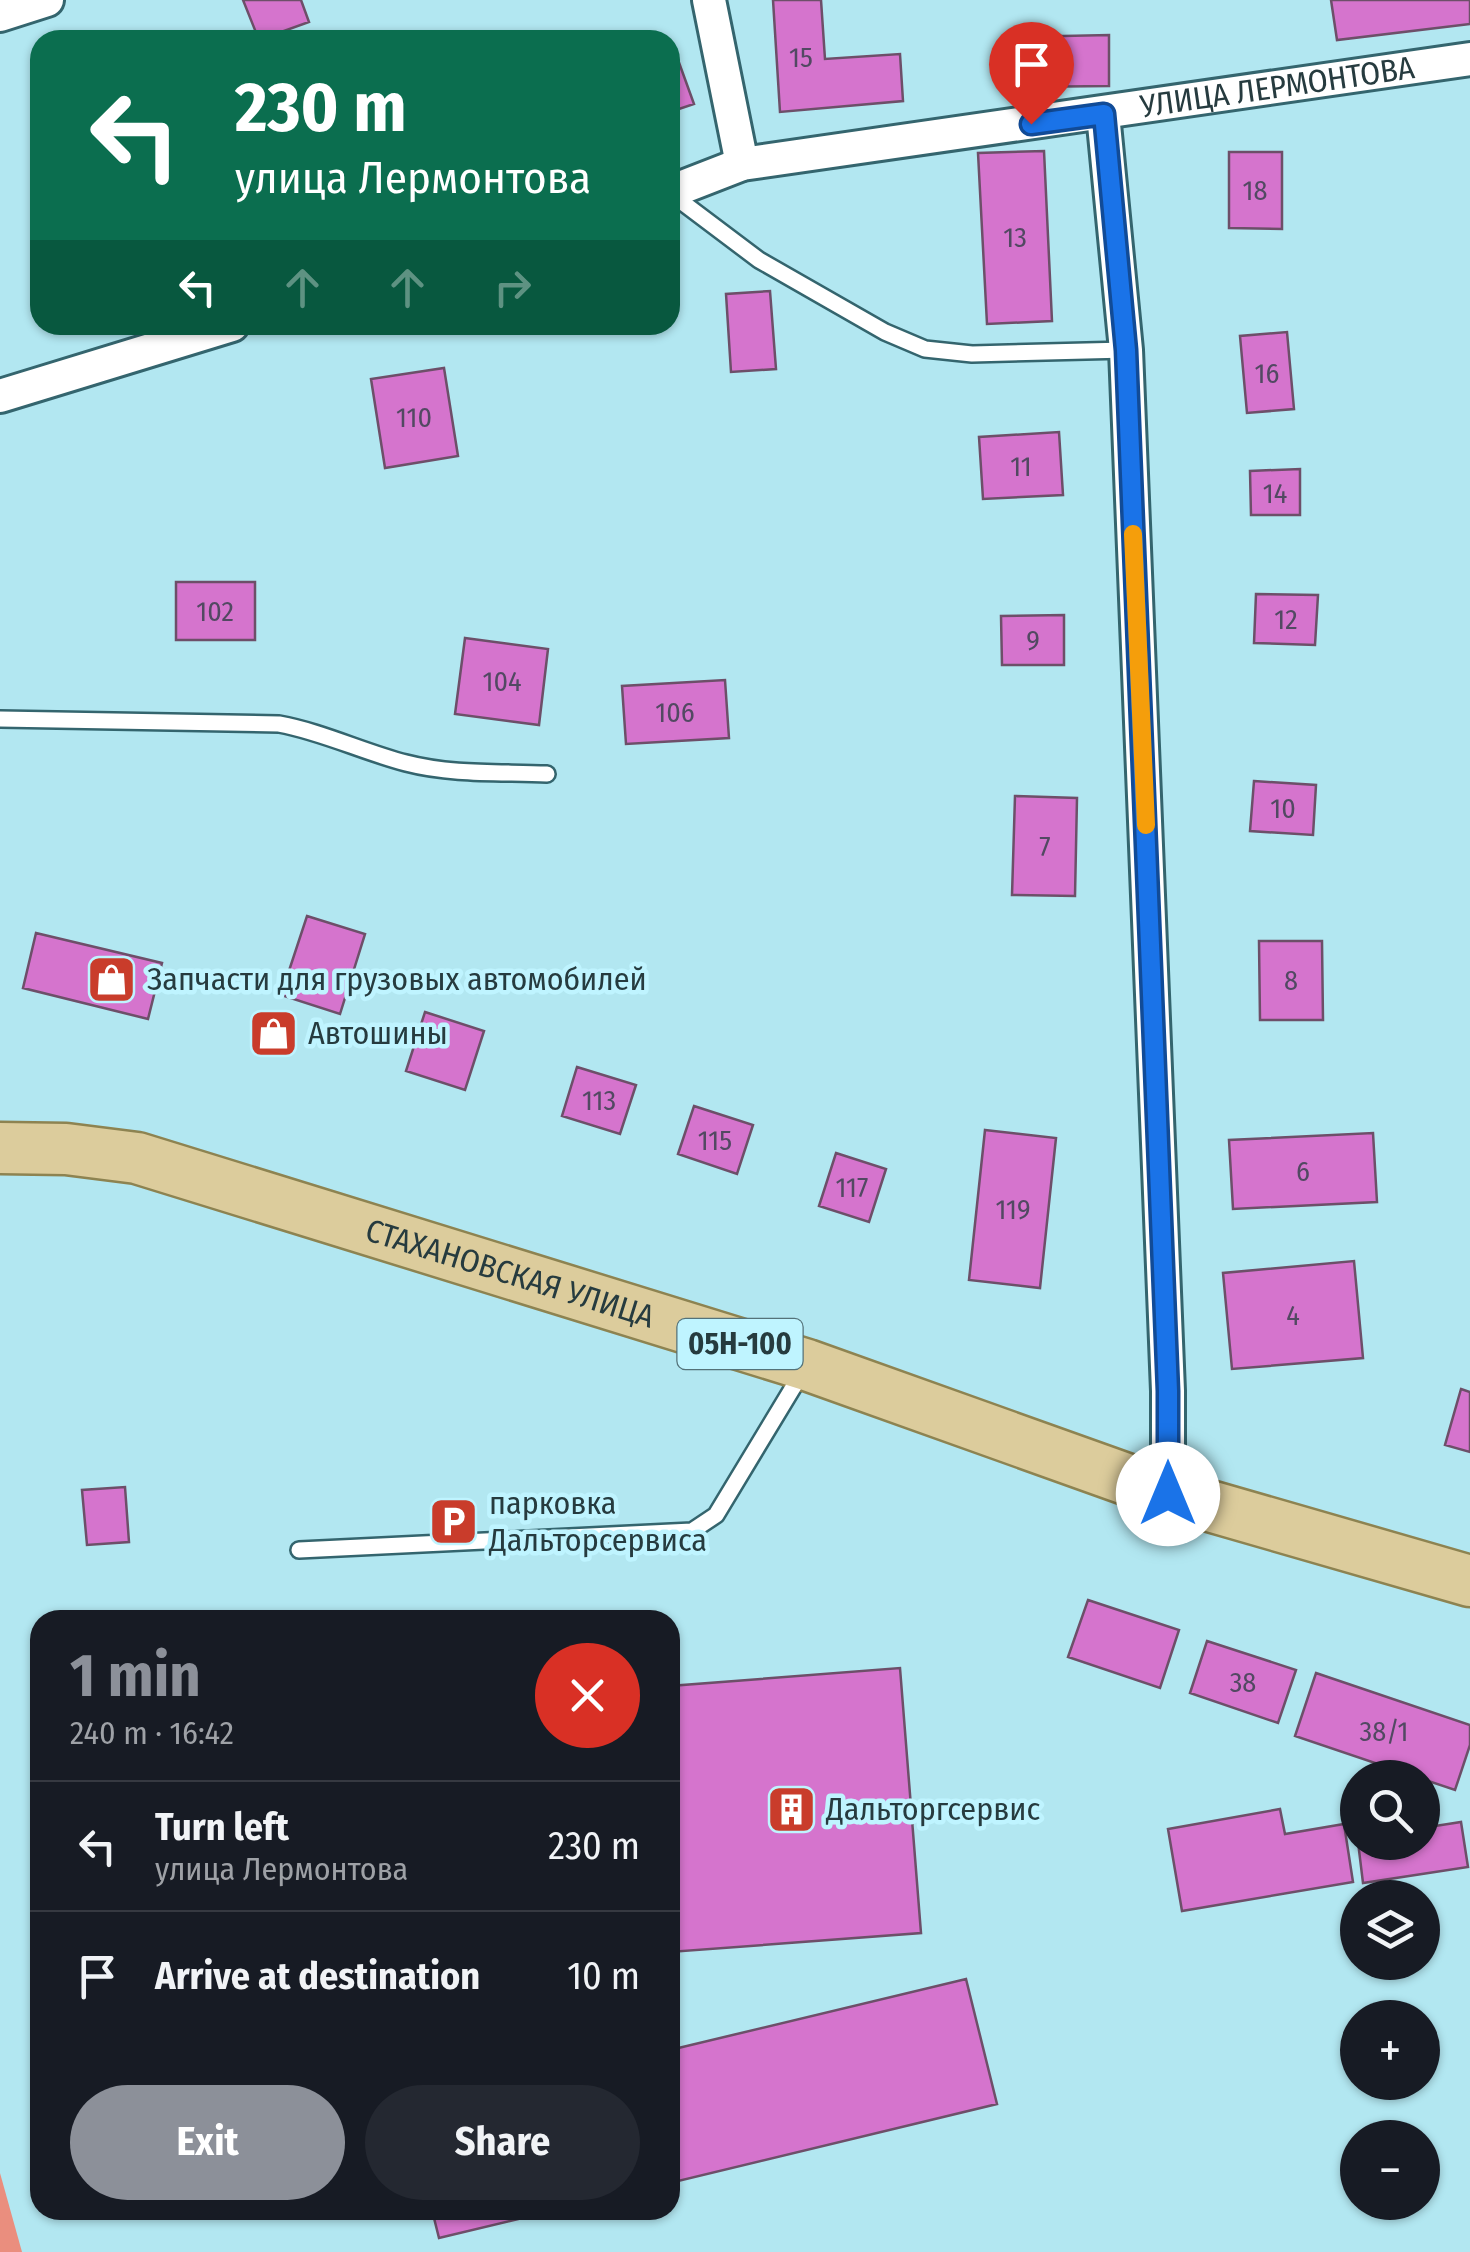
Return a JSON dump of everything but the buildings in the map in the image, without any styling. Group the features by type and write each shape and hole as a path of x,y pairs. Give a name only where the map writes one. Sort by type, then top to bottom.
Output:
{"main road":[{"name":"СТАХАНОВСКАЯ УЛИЦА","path":"0,1148 66,1149 136,1158 807,1365 1168,1494 1470,1581"}],"street":[{"path":"0,15 47,0"},
{"path":"710,0 742,164"},
{"name":"УЛИЦА ЛЕРМОНТОВА","path":"680,188 742,164 1470,59"},
{"path":"1104,114 1126,350 1168,1391 1168,1494"},
{"path":"0,396 199,335"}],"lane":[{"path":"680,200 759,260 885,332 925,349 972,354 1126,350"},
{"path":"0,719 279,724 309,729 404,763 441,770 547,774"},
{"path":"299,1550 692,1532 716,1515 807,1365"}],"shaded area":[{"path":"0,2173 22,2252 0,2252"}],"slow traffic":[{"path":"1133,534 1146,825"}],"place":[{"name":"Запчасти для грузовых автомобилей","path":"112,979"},
{"name":"Автошины","path":"273,1033"},
{"name":"парковка Дальторсервиса","path":"454,1521"},
{"name":"Дальторгсервис","path":"791,1809"}],"route":[{"path":"1031,124 1104,114 1126,350 1168,1391 1168,1494"}]}
